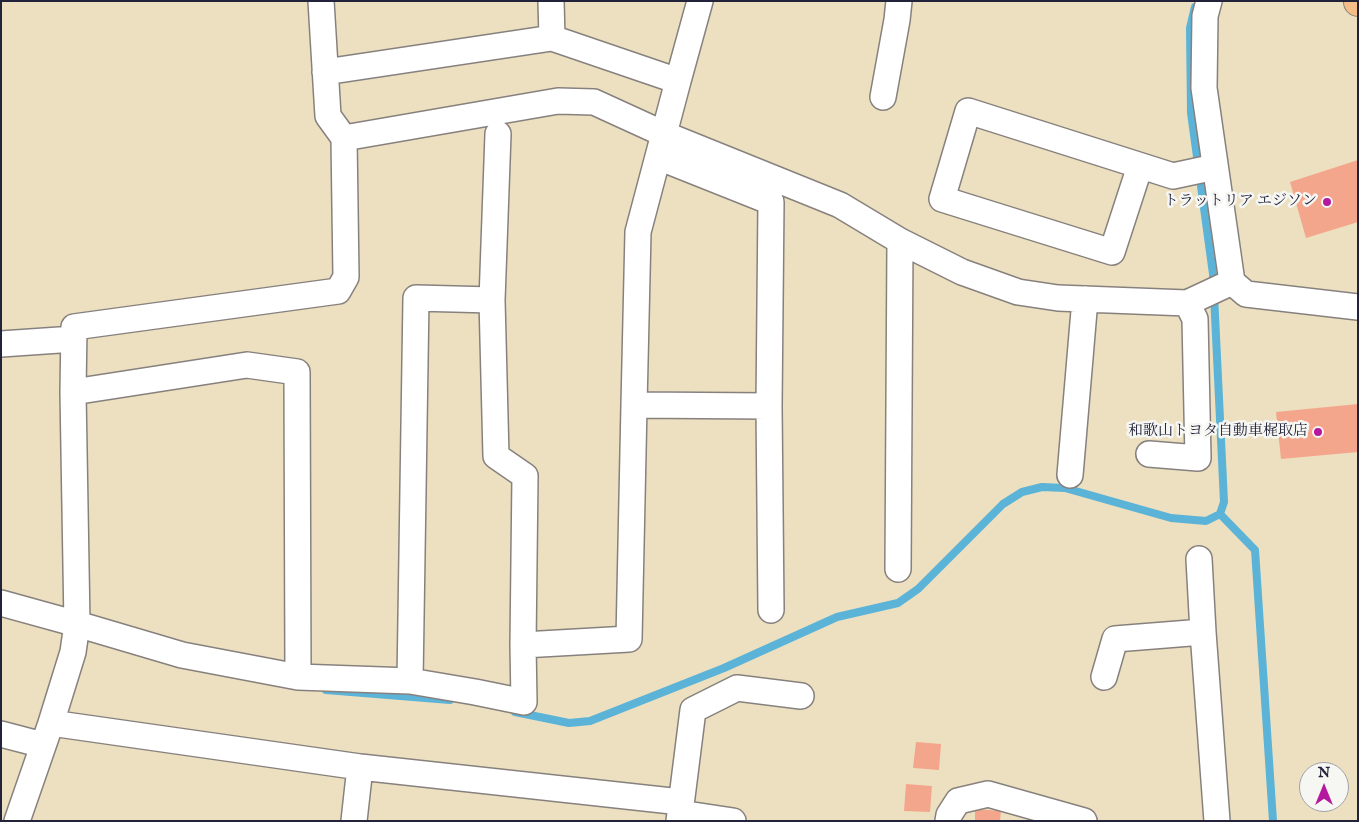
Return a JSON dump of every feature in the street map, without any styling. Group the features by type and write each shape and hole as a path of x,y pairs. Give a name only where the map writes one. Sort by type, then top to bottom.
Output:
{"street":[{"path":"12,813 47,734 73,652 77,624 73,392 74,327 338,291 346,277 344,138 328,116 321,1"},
{"path":"550,1 552,38"},
{"path":"523,645 629,639 638,232 700,1"},
{"path":"883,97 899,1"},
{"path":"1209,1 1205,16 1205,170 1228,283 1246,294 1358,307"},
{"path":"325,72 552,38 678,81"},
{"path":"344,138 558,101 594,102 661,146 771,202 769,406 771,610"},
{"path":"1140,166 1112,252 942,199 968,111 1173,176 1205,170"},
{"path":"1,603 182,655 298,677 410,682 524,702 525,476 496,456 492,300 498,134"},
{"path":"661,146 840,205 900,241 962,272 1018,292 1058,298 1194,300 1228,283"},
{"path":"898,569 900,241"},
{"path":"410,682 416,298 492,300"},
{"path":"1070,475 1085,299"},
{"path":"1149,454 1198,458 1194,300"},
{"path":"1,344 74,338"},
{"path":"73,392 248,365 297,372 298,677"},
{"path":"634,406 769,406"},
{"path":"1199,559 1217,821"},
{"path":"1104,677 1115,639 1203,632"},
{"path":"680,812 693,710 737,688 801,696"},
{"path":"1,734 47,734 360,767 734,821"},
{"path":"354,821 360,767"},
{"path":"948,821 949,815 958,801 988,794 1084,821"}],"building":[{"name":"トラットリア エジソン","path":"1358,160 1358,222 1306,238 1290,182"},
{"name":"和歌山トヨタ自動車梶取店","path":"1358,404 1358,452 1281,459 1276,412"},
{"path":"916,742 941,744 939,770 913,768"},
{"path":"906,784 932,786 930,812 904,811"},
{"path":"975,809 1001,811 1000,821 975,821"}],"waterway":[{"path":"515,712 569,723 590,721 724,668 837,617 898,603 918,589 1003,504 1022,492 1042,487 1065,488 1171,518 1206,521 1220,514 1224,502 1213,274 1191,113 1190,28 1195,7"},
{"path":"1220,514 1255,550 1273,821"},
{"path":"326,690 450,700"}],"place":[{"name":"トラットリア エジソン","path":"1327,202"},
{"name":"和歌山トヨタ自動車梶取店","path":"1318,432"}]}
